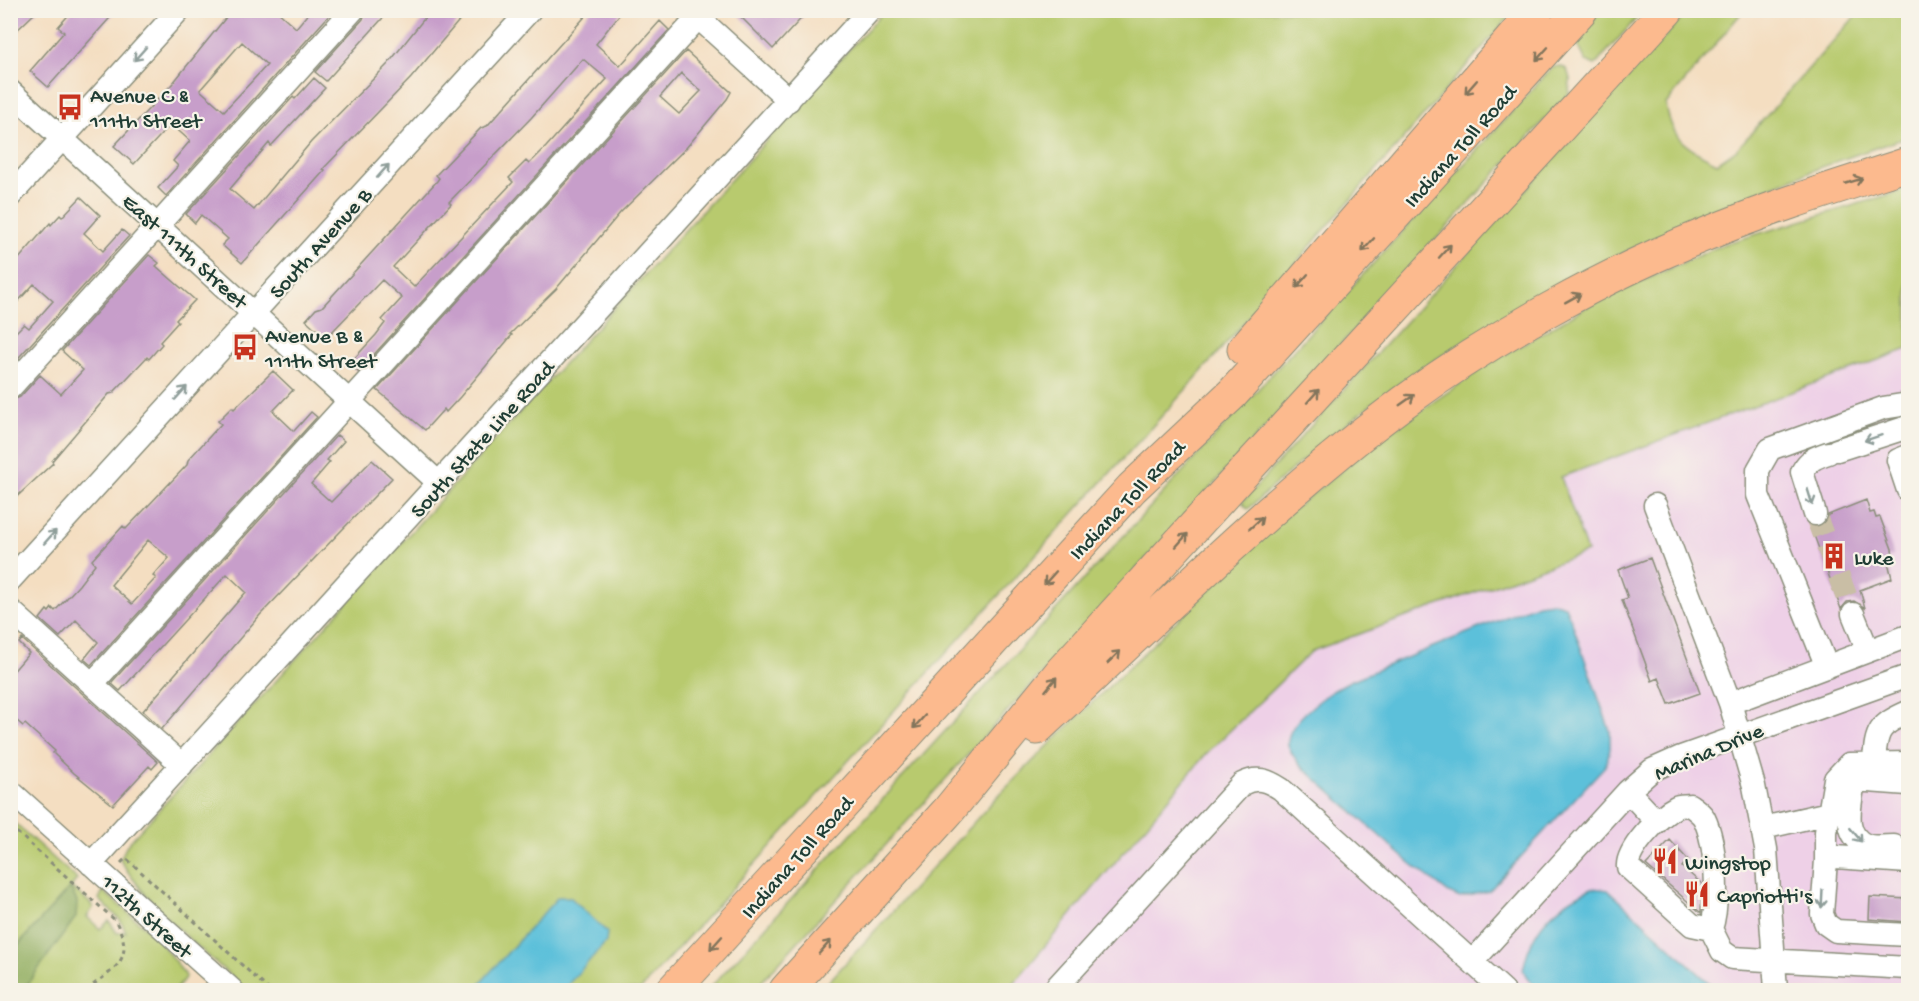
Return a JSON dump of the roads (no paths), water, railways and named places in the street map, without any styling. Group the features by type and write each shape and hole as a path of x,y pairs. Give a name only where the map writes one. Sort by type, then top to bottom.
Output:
{"highway":[{"path":"1131,488 1215,382 1537,10"},
{"name":"Indiana Toll Road","path":"673,990 1131,488 1232,394 1581,10"},
{"path":"786,990 948,811 1062,671 1667,10"},
{"path":"948,811 1228,548 1312,474 1406,400 1512,332 1600,282 1702,235 1807,196 1908,164"}],"street":[{"path":"10,196 179,10"},
{"path":"10,388 353,10"},
{"name":"South Avenue B","path":"10,580 530,10"},
{"name":"South State Line Road","path":"91,864 870,10"},
{"path":"92,684 698,13 789,100"},
{"name":"East 111th Street","path":"10,91 440,484"},
{"path":"1827,667 1758,495 1758,470 1770,449 1883,408 1908,404"},
{"path":"1815,514 1802,472 1813,458 1908,427"},
{"path":"1908,456 1898,460 1908,490"},
{"path":"1655,505 1730,704 1737,736 1754,786 1763,828 1776,990"},
{"path":"10,610 182,765"},
{"path":"1853,614 1868,651"},
{"path":"1730,704 1908,636"},
{"name":"Marina Drive","path":"1472,962 1628,791 1652,770 1737,736 1908,676"},
{"path":"1874,762 1877,732 1883,725 1908,712"},
{"path":"1908,763 1849,764 1845,780 1829,813 1822,914 1826,924 1836,931 1908,935"},
{"path":"1054,990 1242,784 1251,779 1260,778 1281,789 1503,990"},
{"path":"1845,780 1908,784"},
{"path":"1845,780 1849,826 1855,837 1867,845 1908,847"},
{"name":"112th Street","path":"10,791 91,864 220,987"},
{"path":"1628,791 1657,822"},
{"path":"1711,929 1692,925 1628,867 1627,859 1630,852 1657,822 1677,806 1690,806 1703,816 1713,843 1715,917 1711,929 1722,951 1732,958 1908,968"},
{"path":"1763,828 1829,813"},
{"path":"1826,860 1835,856 1908,862"}],"water":[{"path":"1552,602 1565,606 1610,731 1610,749 1606,765 1489,891 1460,898 1449,893 1409,862 1300,765 1291,753 1288,744 1289,735 1302,716 1312,707 1332,691 1350,681 1538,604"},
{"path":"1592,888 1608,890 1717,990 1537,990 1523,970 1538,930 1566,903"},
{"path":"558,897 570,897 607,932 606,942 563,990 474,990"}],"tunnel":[{"path":"1815,514 1853,614"}],"place":[{"name":"Avenue C & 111th Street","path":"70,107"},
{"name":"Avenue B & 111th Street","path":"245,347"},
{"name":"Luke","path":"1834,556"},
{"name":"Wingstop","path":"1665,861"},
{"name":"Capriotti's","path":"1697,894"}]}
